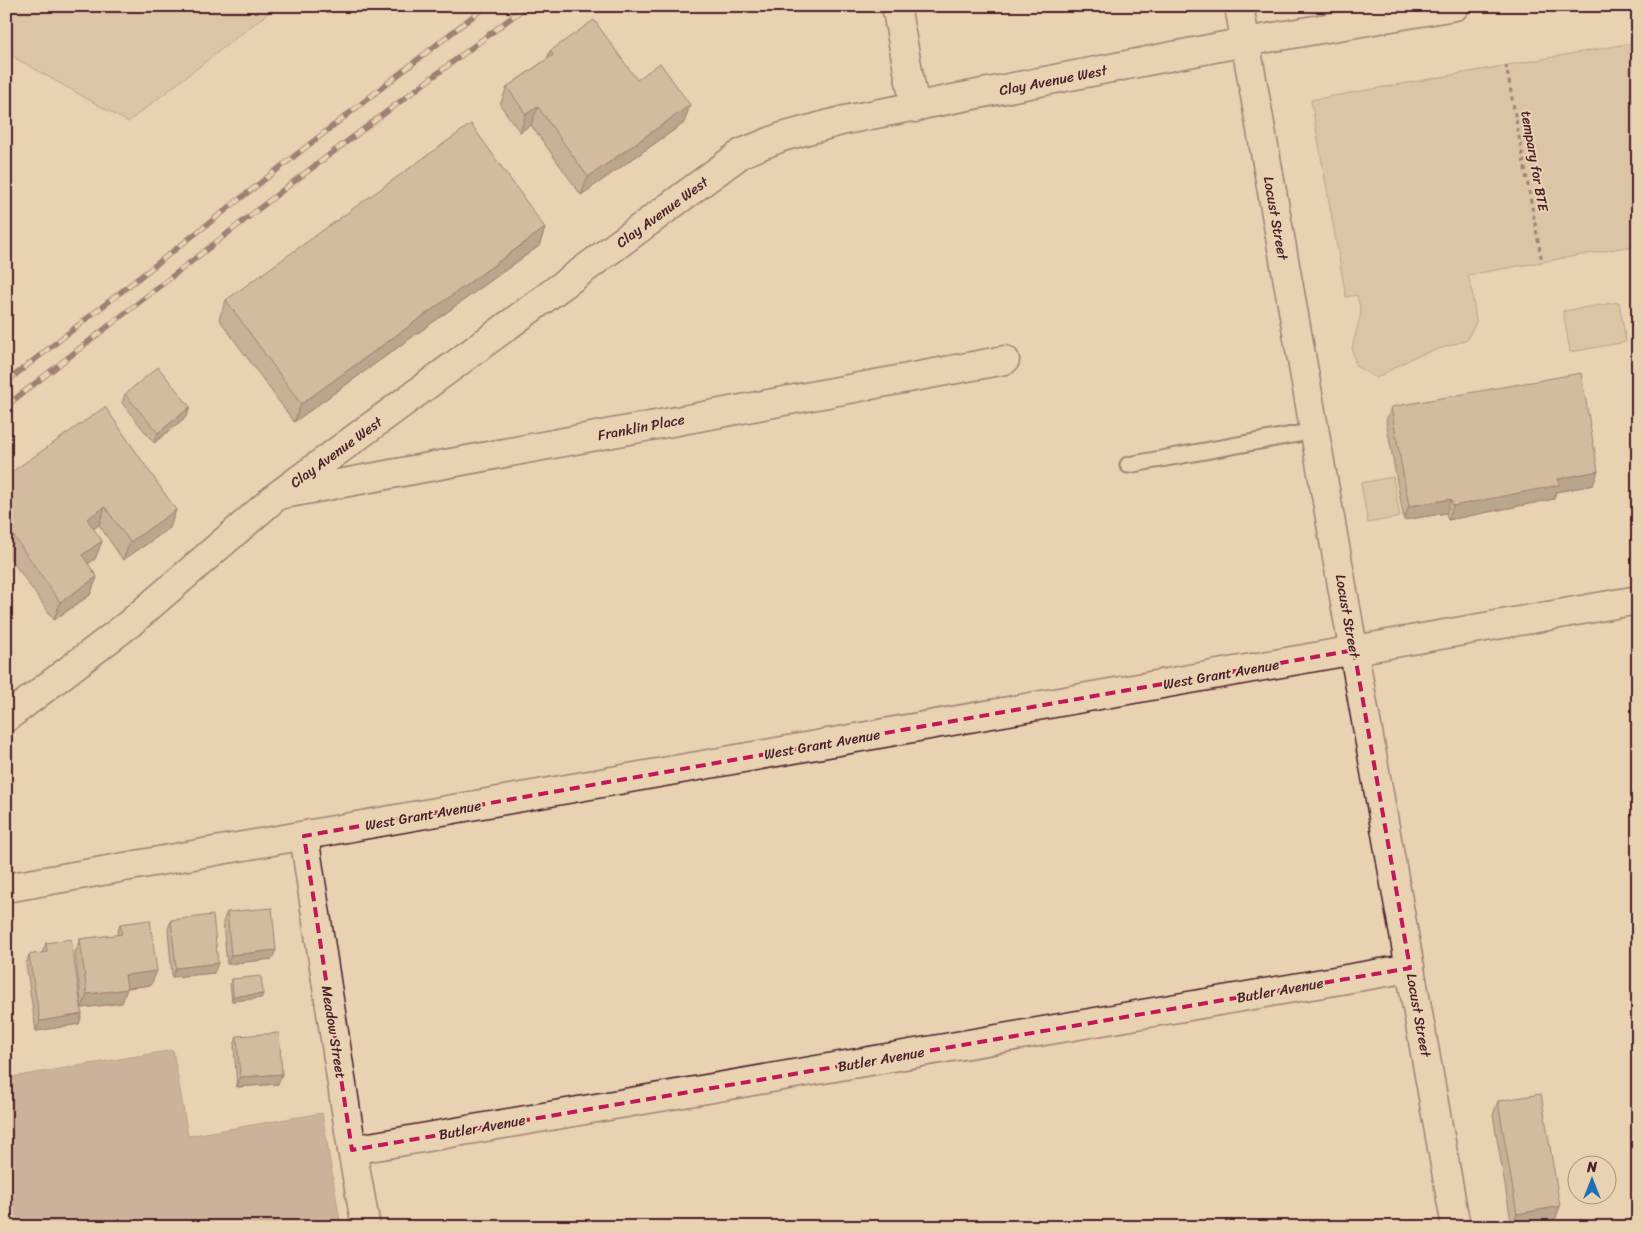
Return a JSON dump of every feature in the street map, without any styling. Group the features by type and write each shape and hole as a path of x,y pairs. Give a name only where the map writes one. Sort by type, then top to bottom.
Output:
{"street":[{"path":"896,6 915,108"},
{"name":"Locust Street","path":"1239,6 1456,1227"},
{"name":"Clay Avenue West","path":"6,718 129,624 278,495 742,153 782,137 845,120 915,108 1245,42 1455,6"},
{"name":"Franklin Place","path":"278,495 1005,360"},
{"name":"West Grant Avenue","path":"6,888 1638,600"},
{"name":"Meadow Street","path":"304,836 352,1150 366,1227"},
{"name":"Butler Avenue","path":"352,1150 1410,968"}],"lane":[{"path":"1128,465 1314,431"}],"path":[{"name":"tempary for BTE","path":"1506,65 1542,262"}],"highlighted area":[{"path":"1354,650 1410,968 352,1150 304,836"}],"shaded area":[{"path":"6,6 277,6 128,122 17,59 6,50"},
{"path":"1638,42 1638,245 1468,275 1476,322 1467,340 1414,357 1376,378 1356,366 1352,348 1361,313 1357,295 1346,297 1311,100"},
{"path":"1619,302 1626,342 1570,352 1563,311"},
{"path":"1393,477 1400,517 1368,523 1361,483"},
{"path":"173,1050 188,1136 322,1113 341,1227 6,1227 6,1078"}],"building":[{"path":"594,20 637,80 660,63 690,105 588,177 538,107 526,114 507,87 553,55 550,51"},
{"path":"471,124 545,228 301,404 226,300"},
{"path":"158,367 190,407 158,433 125,394"},
{"path":"1581,373 1598,471 1558,479 1559,485 1453,506 1451,499 1409,506 1391,407"},
{"path":"105,407 176,510 130,542 105,507 87,519 102,541 82,555 97,577 60,602 6,525 6,476"},
{"path":"272,908 276,950 231,955 227,912"},
{"path":"213,915 218,963 176,968 171,920"},
{"path":"150,920 157,971 125,975 127,989 87,994 80,939 122,934 120,924"},
{"path":"71,939 82,1014 40,1021 29,955 47,952 46,943"},
{"path":"261,976 263,994 233,996 232,979"},
{"path":"279,1033 282,1074 240,1077 237,1036"},
{"path":"1541,1094 1560,1206 1517,1214 1498,1101"}],"railway":[{"path":"6,382 486,6"},
{"path":"6,406 292,183 527,6"}]}
